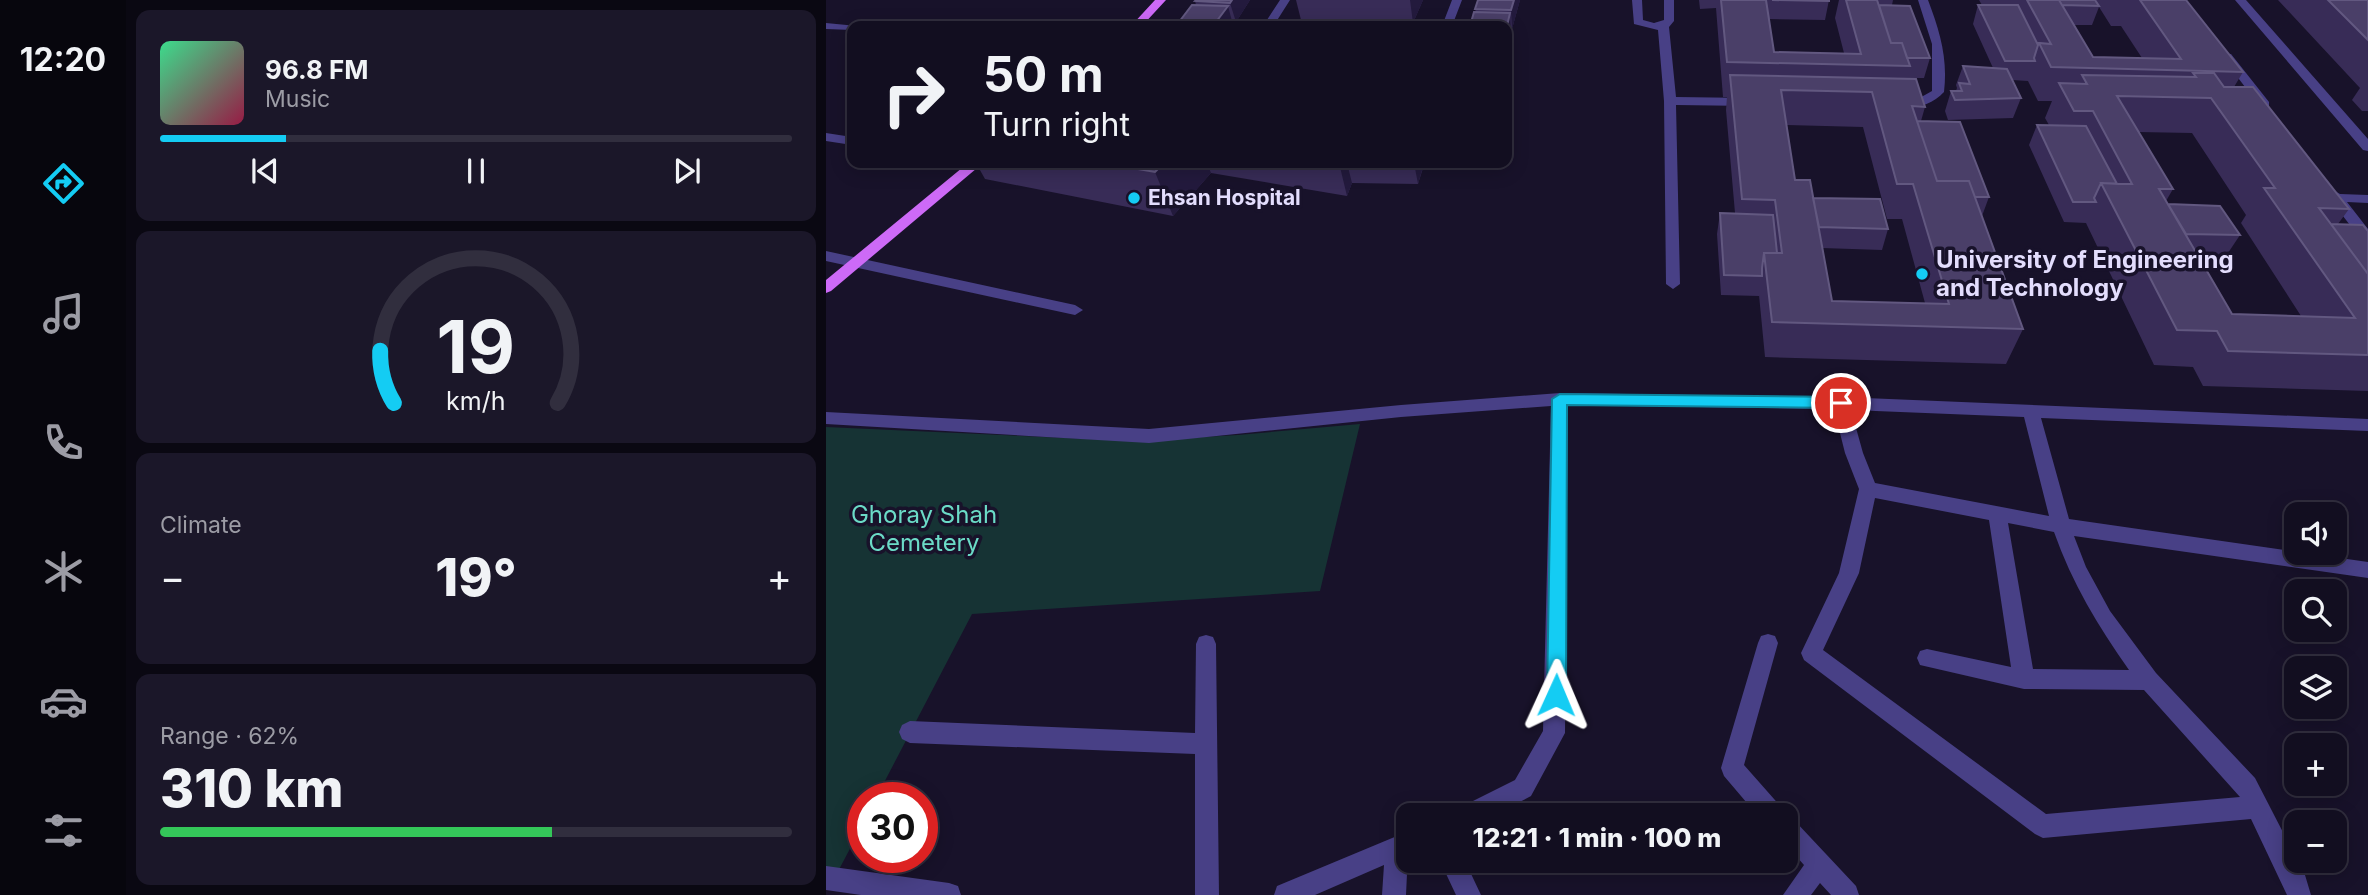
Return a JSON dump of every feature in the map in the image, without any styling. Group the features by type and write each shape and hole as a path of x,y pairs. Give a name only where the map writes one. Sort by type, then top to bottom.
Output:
{"main road":[{"path":"1141,21 1161,0"},
{"path":"826,288 970,168"}],"street":[{"path":"1271,21 1285,0"},
{"path":"1449,21 1457,0"},
{"path":"1637,0 1638,22 1647,26 1663,26 1669,21 1669,0"},
{"path":"1887,104 1914,105 1928,100 1938,92 1942,61 1939,42 1923,0"},
{"path":"2240,0 2368,147"},
{"path":"826,26 847,27"},
{"path":"1663,26 1667,38 1670,102 1673,284"},
{"path":"2218,44 2277,121"},
{"path":"1670,102 1765,103"},
{"path":"826,137 847,140"},
{"path":"2368,199 2332,193 2368,239"},
{"path":"826,256 1075,310"},
{"path":"1493,803 1523,788 1554,733 1560,399"},
{"path":"826,418 1149,436 1401,411 1560,399 1841,403 2368,425"},
{"path":"1841,403 1854,453 1868,489 1849,573 1811,653 2043,826 2257,807"},
{"path":"2031,411 2061,526 2077,569 2103,617 2149,680 2247,786 2297,884 2299,895"},
{"path":"1868,489 2061,526 2368,570"},
{"path":"1997,514 2024,679"},
{"path":"1763,803 1732,768 1768,643"},
{"path":"1206,644 1207,895"},
{"path":"1927,658 2024,679 2149,680"},
{"path":"910,732 1206,744"},
{"path":"1798,841 1847,895"},
{"path":"1286,895 1396,848"},
{"path":"1795,895 1819,865"},
{"path":"1394,895 1398,873"},
{"path":"1458,873 1469,895"},
{"path":"826,878 949,895"}],"green space":[{"name":"Ghoray Shah Cemetery","path":"1360,424 1320,591 972,614 884,782 847,782 847,854 834,879 826,878 826,427 1132,441"}],"building":[{"path":"1196,0 1232,0 1230,3"},
{"path":"1478,0 1514,0 1511,10 1475,9"},
{"path":"1721,0 1766,0 1774,52 1861,54 1846,0 1877,0 1891,43 1902,43 1910,66 1727,62"},
{"path":"2027,0 2059,0 2093,57 2181,59 2140,0 2186,0 2243,72 2051,67 2039,43 2051,44"},
{"path":"2059,0 2095,0 2099,6 2062,5"},
{"path":"2328,0 2368,0 2368,40"},
{"path":"1192,5 1228,6 1217,21 1180,21"},
{"path":"1879,5 1910,6 1930,58 1907,58 1902,43 1891,43"},
{"path":"1978,5 2018,5 2038,45 2035,61 2005,61"},
{"path":"1474,12 1510,13 1508,21 1471,21"},
{"path":"1963,66 2007,69 2021,98 1955,100 1951,91 1962,91 1959,83 1970,84"},
{"path":"2193,73 2214,73 2224,87 2253,87 2349,209 2319,208 2368,274 2368,355 2228,351 2217,331 2177,330 2101,183 2132,184 2093,111 2074,111 2059,83 2087,84 2082,75 2196,77","holes":["2117,96 2211,98 2275,188 2264,188 2355,318 2232,314 2159,189 2173,189"]},
{"path":"1730,75 1916,79 1925,107 1912,106 1937,181 1969,181 2023,329 1772,322 1764,253 1782,253 1775,200 1742,199","holes":["1781,90 1872,92 1897,184 1913,184 1949,304 1832,301 1810,180 1795,180"]},
{"path":"1917,121 1960,122 1989,197 1975,197 1969,181 1937,181"},
{"path":"2037,125 2086,126 2117,184 2101,183 2094,198 2096,202 2073,202"},
{"path":"1132,168 1159,168 1155,172"},
{"path":"1813,198 1880,199 1888,229 1819,227"},
{"path":"2168,204 2220,206 2240,235 2186,234"},
{"path":"1720,213 1773,215 1777,253 1764,253 1762,276 1724,275"},
{"path":"2331,224 2363,225 2368,231 2368,274"}],"place":[{"name":"Ehsan Hospital","path":"1134,198"},
{"name":"University of Engineering and Technology","path":"1922,274"}],"route":[{"path":"1556,695 1560,399 1841,403"}]}
